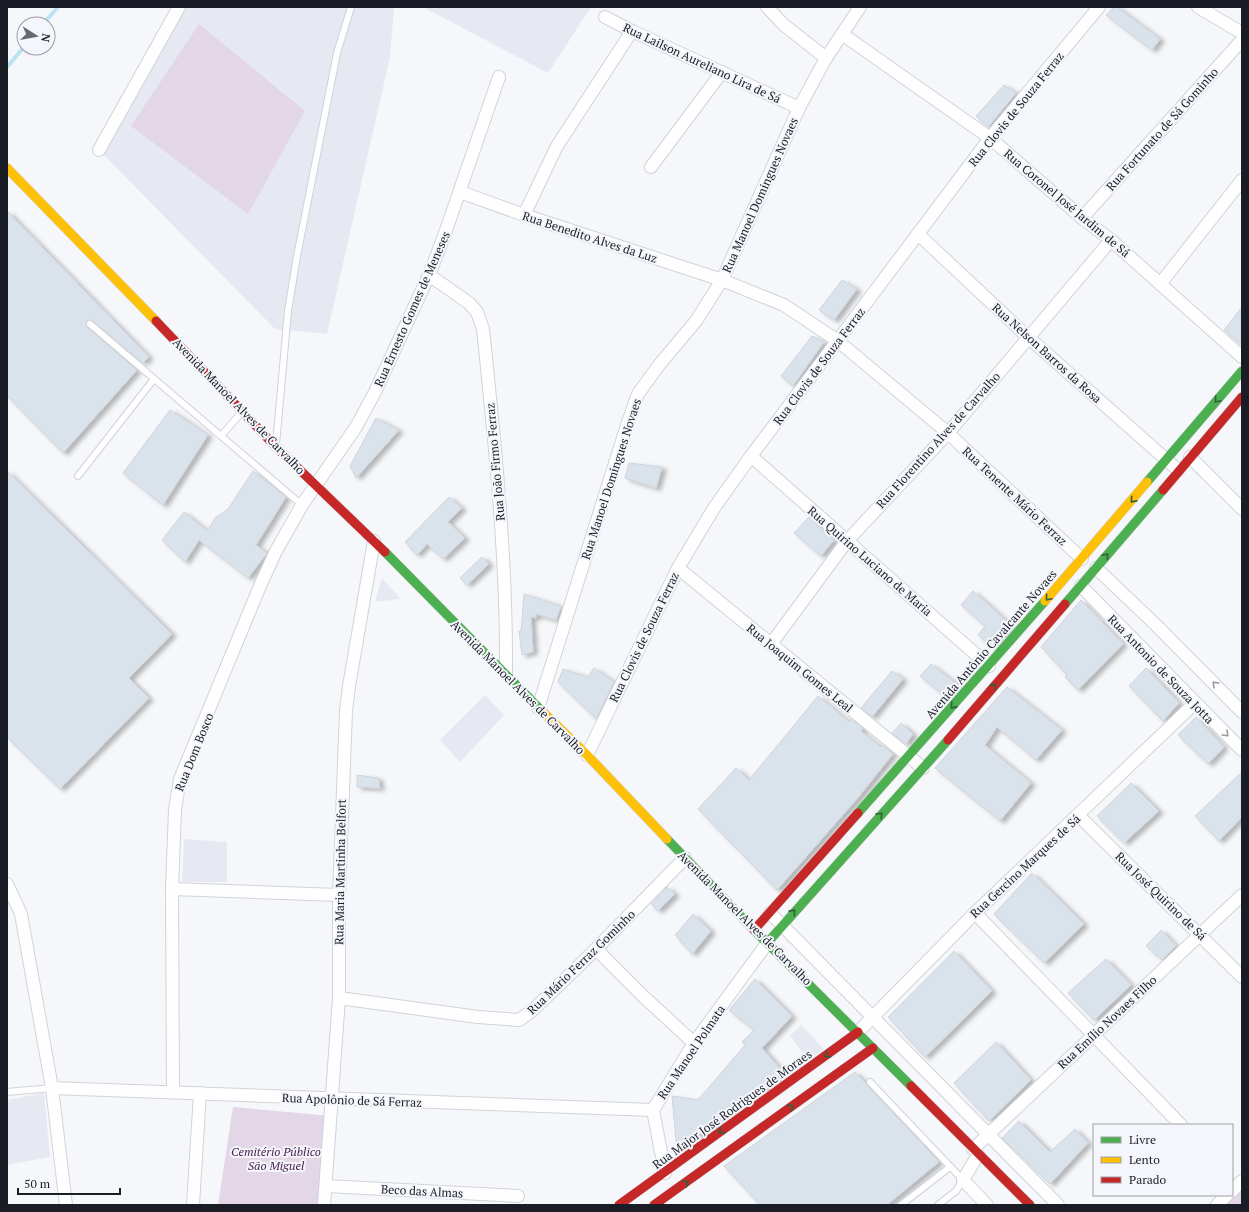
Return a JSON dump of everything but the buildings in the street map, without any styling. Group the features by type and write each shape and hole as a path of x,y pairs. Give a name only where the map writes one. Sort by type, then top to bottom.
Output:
{"street":[{"path":"100,150 179,7"},
{"path":"767,7 784,25 826,58"},
{"name":"Rua Manoel Domingues Novaes","path":"538,708 638,394 659,365 696,321 722,280 799,108 826,58 860,7"},
{"name":"Rua Clovis de Souza Ferraz","path":"587,755 678,568 714,508 751,456 990,138 1099,7"},
{"path":"1203,8 1242,33"},
{"name":"Rua Lailson Aureliano Lira de Sá","path":"606,16 632,31 799,108"},
{"path":"524,215 558,146 632,31"},
{"name":"Rua Coronel José Jardim de Sá","path":"842,34 990,138 1082,218 1111,240 1242,357"},
{"name":"Rua Fortunato de Sá Gominho","path":"1082,218 1242,40"},
{"path":"651,167 722,72"},
{"name":"Rua Ernesto Gomes de Meneses","path":"316,484 356,427 375,392 429,275 460,192 499,77"},
{"name":"Avenida Manoel Alves de Carvalho","path":"7,168 276,447 374,541 538,708 587,755 754,930 768,942 1030,1205"},
{"path":"1160,284 1242,180"},
{"name":"Rua Benedito Alves da Luz","path":"460,192 524,215 722,280 784,305 838,341"},
{"name":"Rua Nelson Barros da Rosa","path":"918,234 1029,338 1166,461 1178,470"},
{"name":"Rua Florentino Alves de Carvalho","path":"771,644 847,541 948,433 1111,240"},
{"name":"Rua João Firmo Ferraz","path":"429,275 469,303 477,312 483,329 497,463 506,614 506,674"},
{"name":"Rua Tenente Mário Ferraz","path":"838,341 948,433 1082,559"},
{"name":"Avenida Antônio Cavalcante Novaes","path":"754,930 989,666 1166,461 1242,370"},
{"path":"768,942 924,768 1242,397"},
{"name":"Rua Quirino Luciano de Maria","path":"751,456 989,666"},
{"path":"1190,457 1242,509"},
{"name":"Rua Dom Bosco","path":"173,1092 172,889 176,794 180,779 260,586 276,551 302,505 316,484"},
{"name":"Rua Maria Martinha Belfort","path":"324,1205 338,998 343,749 348,686 374,541"},
{"name":"Rua Joaquim Gomes Leal","path":"678,568 924,768"},
{"path":"1096,568 1156,625 1242,712"},
{"name":"Rua Antonio de Souza Jotta","path":"1081,586 1195,704 1242,750"},
{"path":"964,693 976,706"},
{"name":"Rua Gercino Marques de Sá","path":"858,1032 975,913 1079,816 1195,704"},
{"name":"Rua José Quirino de Sá","path":"1079,816 1242,977"},
{"name":"Rua Mário Ferraz Gominho","path":"338,998 478,1017 519,1020 525,1017 596,949 685,858"},
{"path":"7,884 22,914 52,1088 66,1205"},
{"path":"172,889 339,895"},
{"name":"Rua Emílio Novaes Filho","path":"963,1180 976,1152 990,1135 1092,1035 1242,894"},
{"name":"Avenida Manoel Alves de Carvalho","path":"770,913 783,924 873,1018 1058,1205"},
{"path":"975,913 1180,1124"},
{"name":"Rua Manoel Polmata","path":"665,1172 653,1110 694,1043 768,942"},
{"path":"596,949 644,998 694,1043"},
{"name":"Rua Major José Rodrigues de Moraes","path":"654,1205 705,1157 858,1032"},
{"name":"Rua Major José Rodrigues de Moraes","path":"619,1205 665,1172 705,1157 873,1048"},
{"name":"Rua Apolônio de Sá Ferraz","path":"52,1088 200,1093 332,1100 653,1110"},
{"path":"193,1205 200,1093"},
{"path":"963,1180 987,1205"},
{"name":"Beco das Almas","path":"326,1186 518,1196"},
{"path":"1217,1205 1226,1196"}],"lane":[{"path":"276,447 288,311 297,256 337,53 351,7"},
{"path":"90,324 302,505"},
{"path":"78,476 154,379"},
{"path":"221,436 242,411"},
{"path":"870,1082 963,1180 956,1191 938,1205"},
{"path":"7,1092 52,1088"},
{"path":"900,1205 950,1167"}],"shaded area":[{"path":"181,7 394,7 390,57 327,334 275,329 99,150"},
{"path":"423,7 591,7 548,73"},
{"path":"382,578 400,598 400,599 375,602"},
{"path":"485,695 504,715 460,762 440,740"},
{"path":"184,839 227,842 227,882 182,882"},
{"path":"801,1025 824,1049 808,1060 790,1036"},
{"path":"44,1093 50,1157 7,1165 7,1100"}],"green space":[{"path":"199,24 305,111 248,214 131,126"},
{"name":"Cemitério Público São Miguel","path":"233,1107 331,1116 318,1205 218,1205"},
{"path":"1242,1181 1242,1205 1218,1205 1227,1196 1233,1196 1233,1190"}],"waterway":[{"path":"50,16 58,7"},
{"path":"7,67 16,56"}],"traffic: fast":[{"path":"1147,482 1242,371"},
{"path":"1065,604 1163,490"},
{"path":"385,552 541,710"},
{"path":"858,813 1045,601"},
{"path":"768,942 948,740"},
{"path":"667,839 754,930 911,1086"}],"traffic: slow":[{"path":"7,168 156,321"},
{"path":"1045,601 1147,482"},
{"path":"541,710 587,755 667,839"}],"traffic: jam":[{"path":"156,321 276,447 385,552"},
{"path":"1163,490 1242,397"},
{"path":"948,740 1065,604"},
{"path":"754,930 858,813"},
{"path":"619,1205 858,1032"},
{"path":"654,1205 873,1048"},
{"path":"911,1086 1030,1205"}]}
